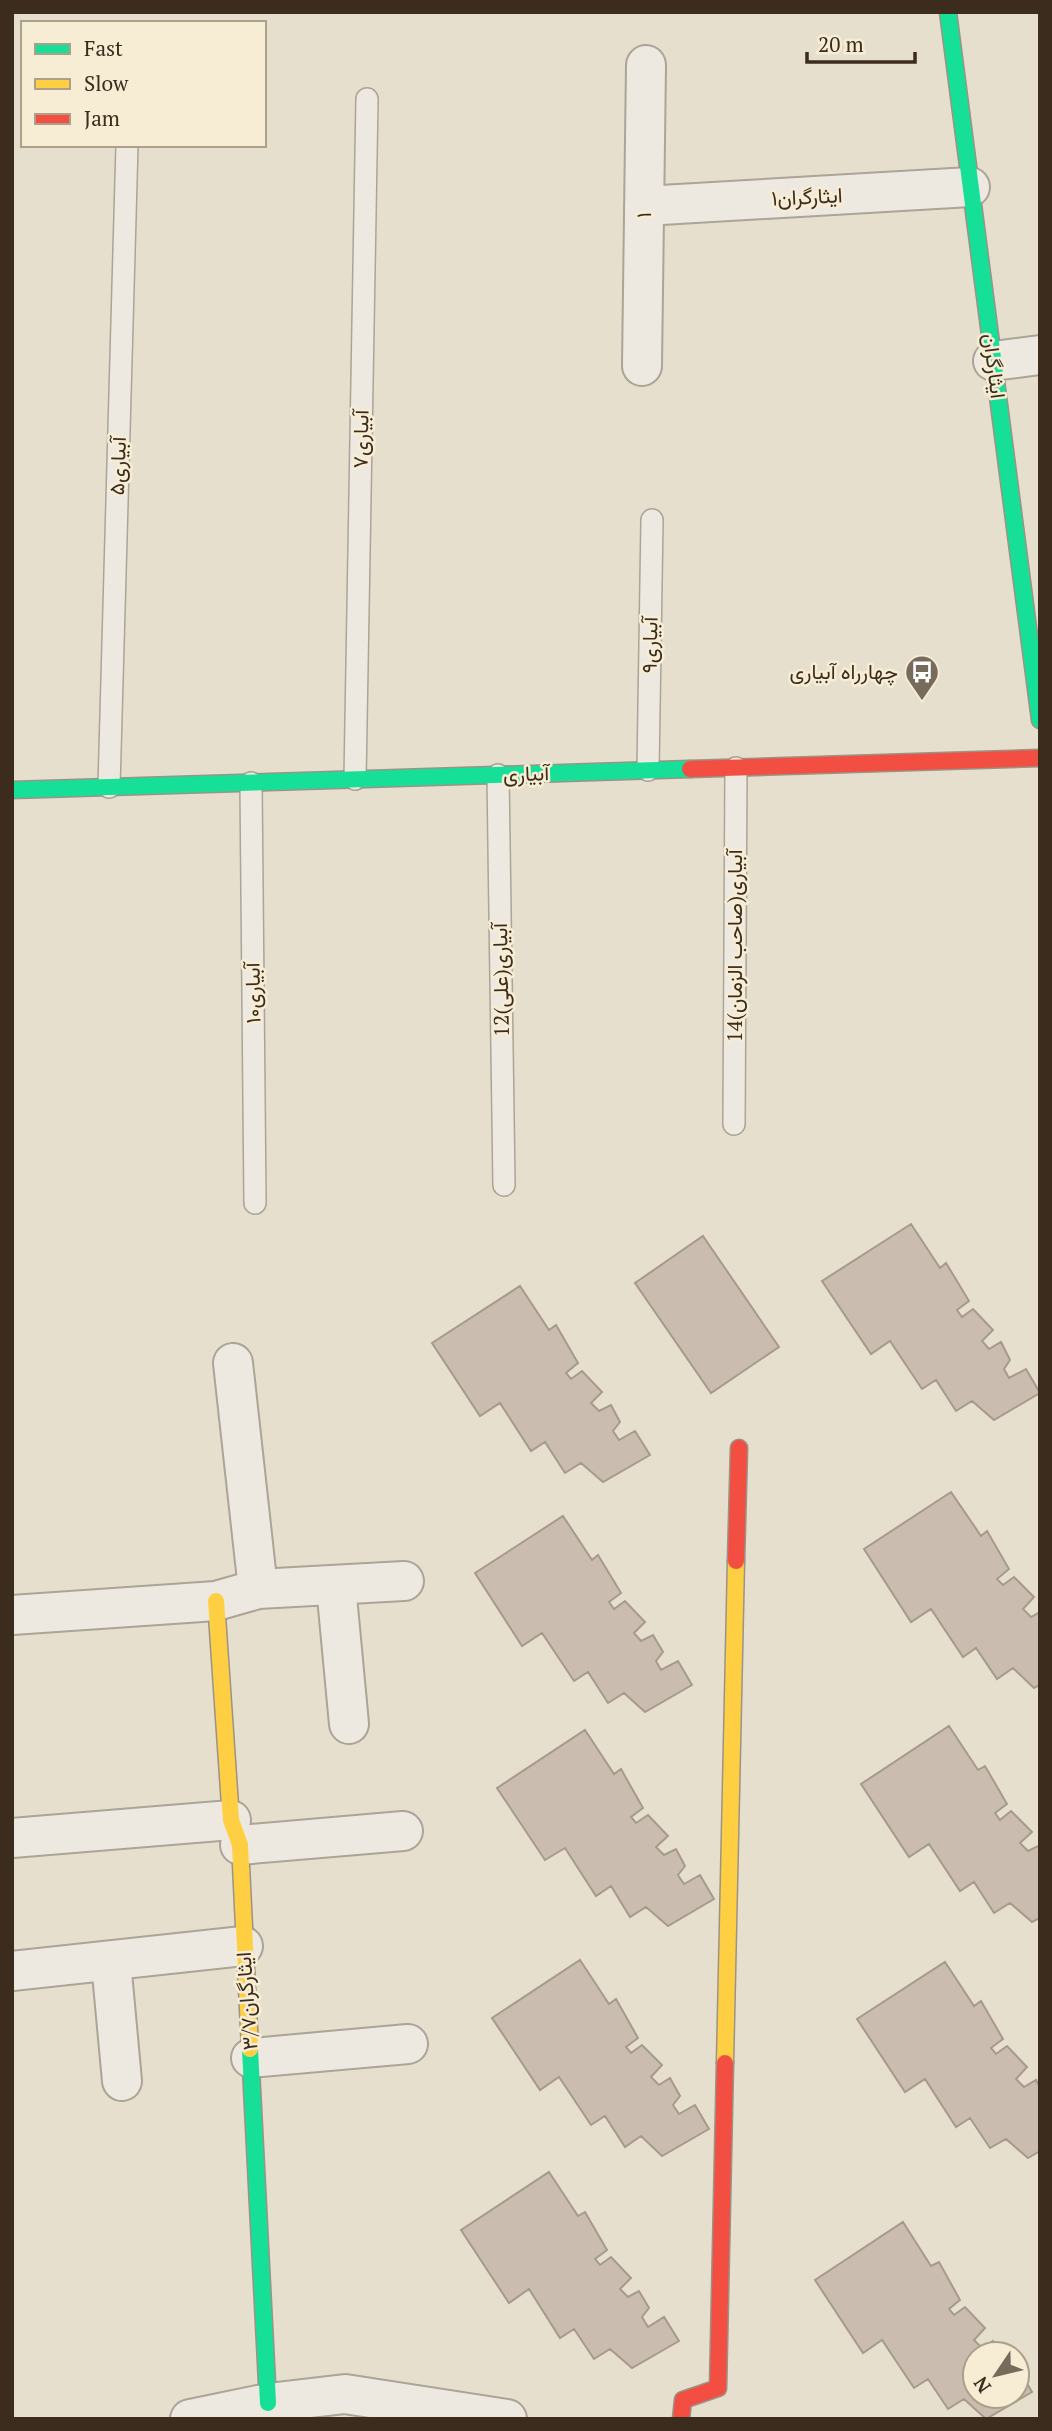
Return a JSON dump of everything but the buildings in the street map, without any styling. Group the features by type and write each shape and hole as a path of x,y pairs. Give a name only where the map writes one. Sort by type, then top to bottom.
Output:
{"street":[{"name":"ایثارگران","path":"948,12 1040,720"},
{"name":"۱","path":"642,366 646,65"},
{"name":"ایثارگران۱","path":"644,206 970,187"},
{"path":"993,361 1040,355"},
{"name":"آبیاری","path":"12,790 1040,758"},
{"path":"233,1363 258,1589"},
{"path":"681,2419 683,2400 718,2388 739,1448"},
{"path":"12,1615 216,1601 258,1589 404,1581"},
{"path":"336,1586 349,1724"},
{"name":"ایثارگران۳/۷","path":"216,1601 236,1832 251,2058 268,2403"},
{"path":"12,1838 403,1830"},
{"path":"12,1971 243,1946"},
{"path":"111,1962 122,2081"},
{"path":"251,2058 408,2044"},
{"path":"190,2419 268,2403 345,2406 508,2419"}],"lane":[{"name":"آبیاری۷","path":"355,779 367,99"},
{"name":"آبیاری۵","path":"109,787 127,147"},
{"name":"آبیاری۹","path":"648,770 652,520"},
{"name":"14آبیاری(صاحب الزمان)","path":"734,1124 736,768"},
{"name":"12آبیاری(علی)","path":"498,775 504,1185"},
{"name":"آبیاری۱۰","path":"251,783 255,1203"}],"traffic: fast":[{"path":"948,12 1040,720"},
{"path":"12,790 690,769"},
{"path":"250,2049 268,2403"}],"traffic: slow":[{"path":"725,2063 736,1561"},
{"path":"216,1601 231,1820 240,1845 250,2049"}],"traffic: jam":[{"path":"690,769 1040,758"},
{"path":"736,1561 739,1448"},
{"path":"681,2419 683,2400 718,2388 725,2063"}],"place":[{"name":"چهارراه آبیاری","path":"922,702"}]}
